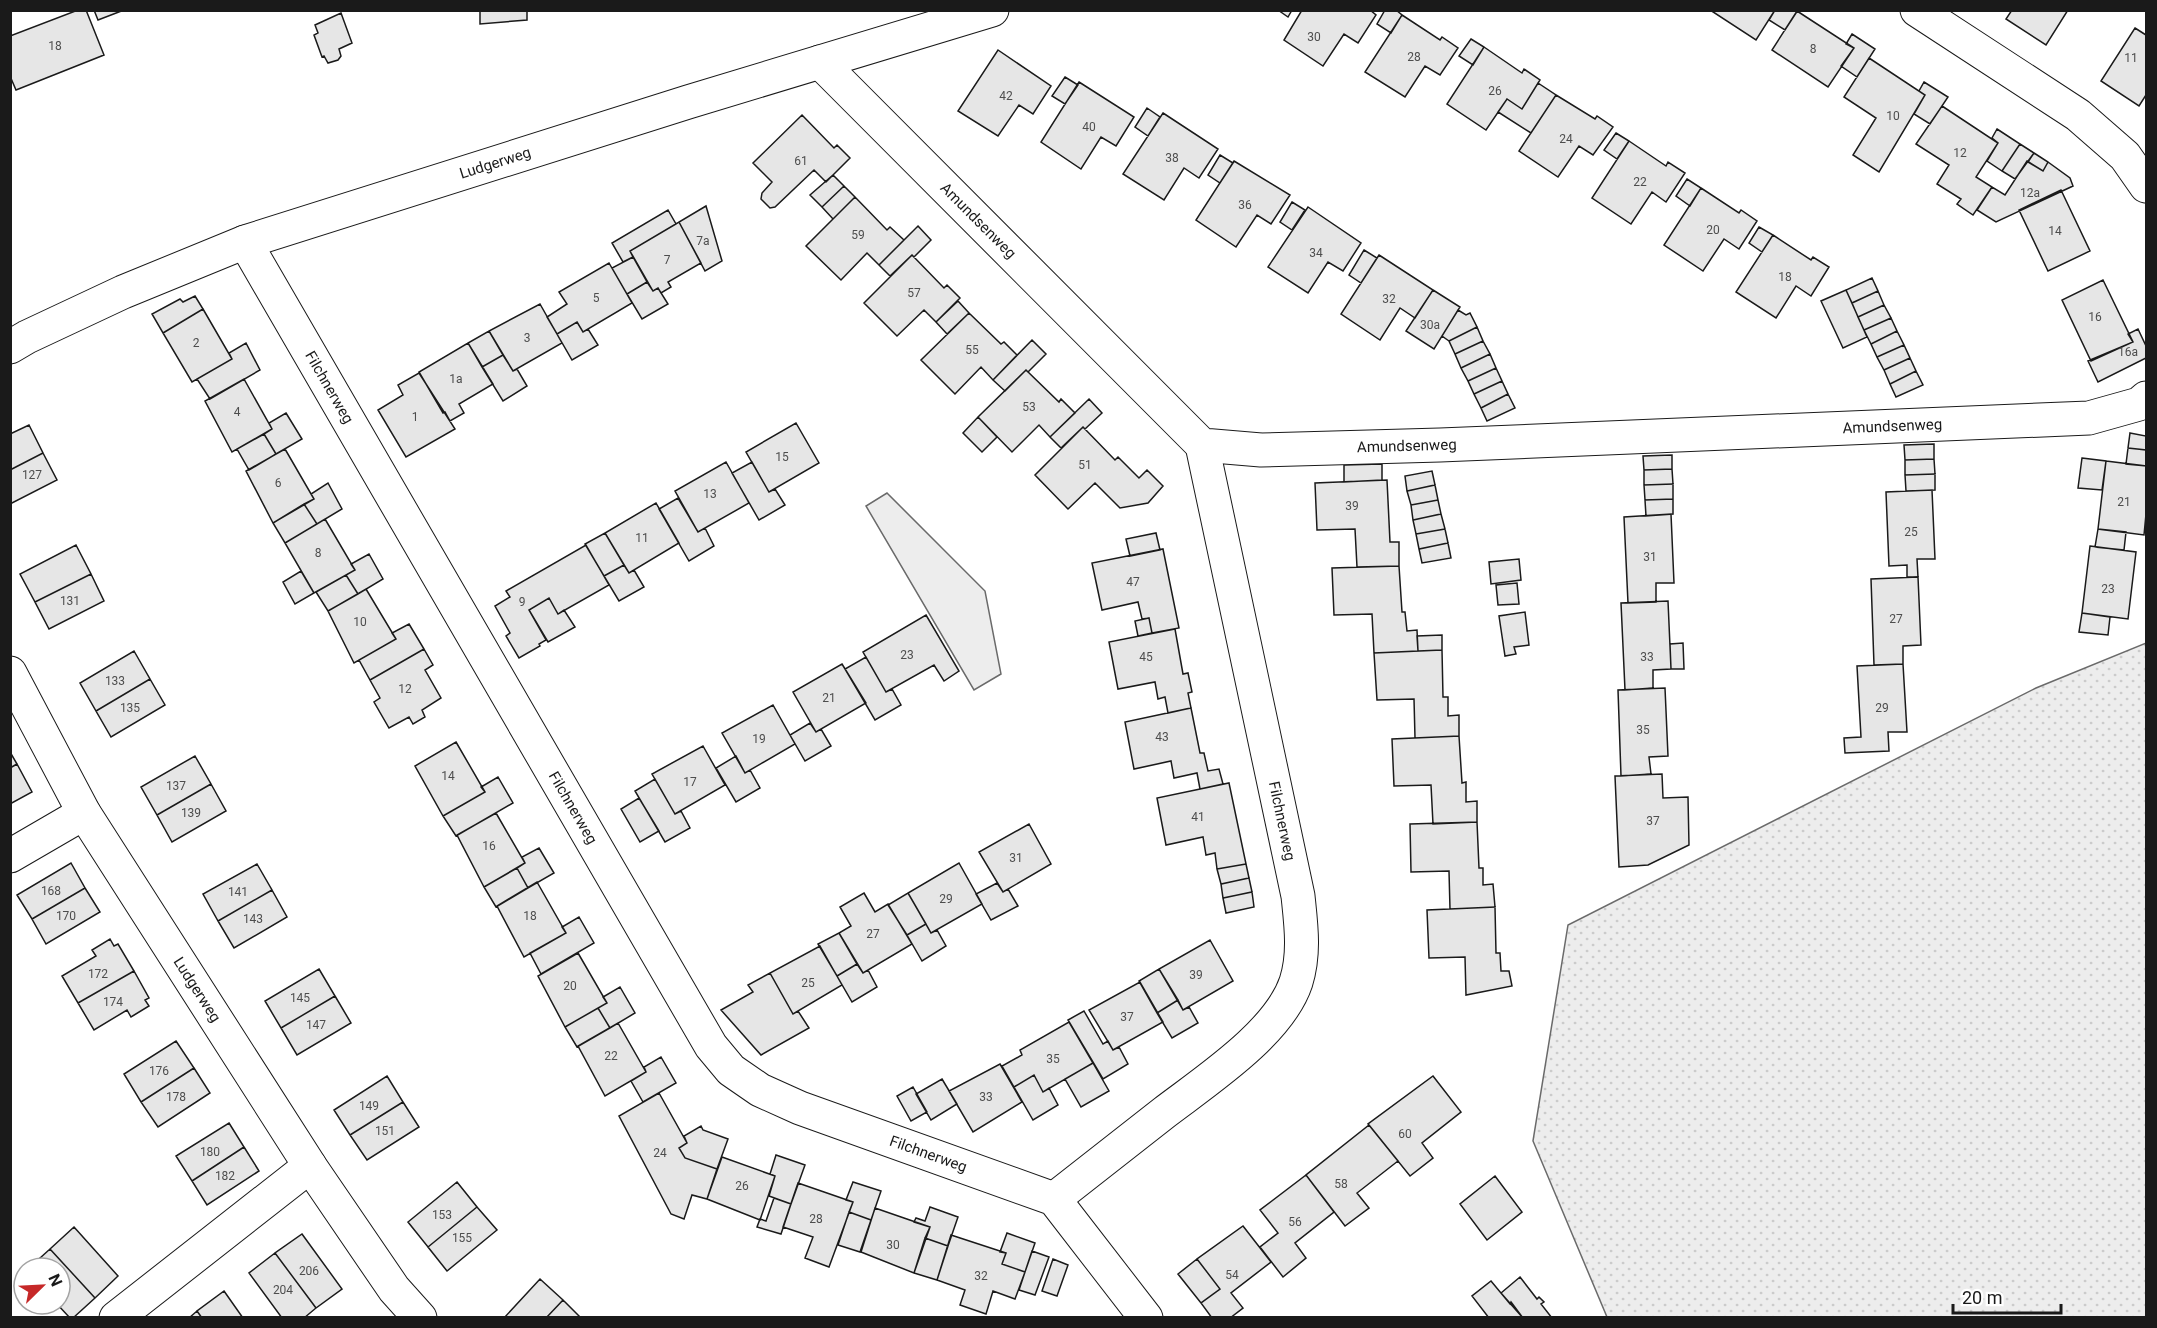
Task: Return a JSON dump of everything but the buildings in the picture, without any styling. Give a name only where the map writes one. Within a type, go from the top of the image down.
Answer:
[{"type":"street","name":"Ludgerweg","points":[[10,347],[123,292],[245,242],[992,10]]},
{"type":"street","points":[[1917,10],[2078,115],[2125,156],[2146,186]]},
{"type":"street","name":"Amundsenweg","points":[[820,62],[1202,446],[1261,450],[1440,445],[1970,424],[2088,418],[2139,404],[2146,398]]},
{"type":"street","name":"Filchnerweg","points":[[245,242],[711,1047],[731,1070],[760,1090],[800,1108],[1054,1199],[1240,1054],[1271,1023],[1296,983],[1303,949],[1298,896],[1202,446]]},
{"type":"street","name":"Ludgerweg","points":[[10,673],[84,813],[310,1166],[394,1289],[420,1317]]},
{"type":"street","points":[[10,856],[84,813]]},
{"type":"street","points":[[116,1317],[310,1166]]},
{"type":"street","points":[[1054,1199],[1146,1317]]},
{"type":"shaded area","points":[[887,493],[985,591],[1001,674],[974,690],[866,506]]},
{"type":"shaded area","points":[[2146,643],[2146,1317],[1607,1317],[1533,1141],[1568,925],[2036,688]]}]
